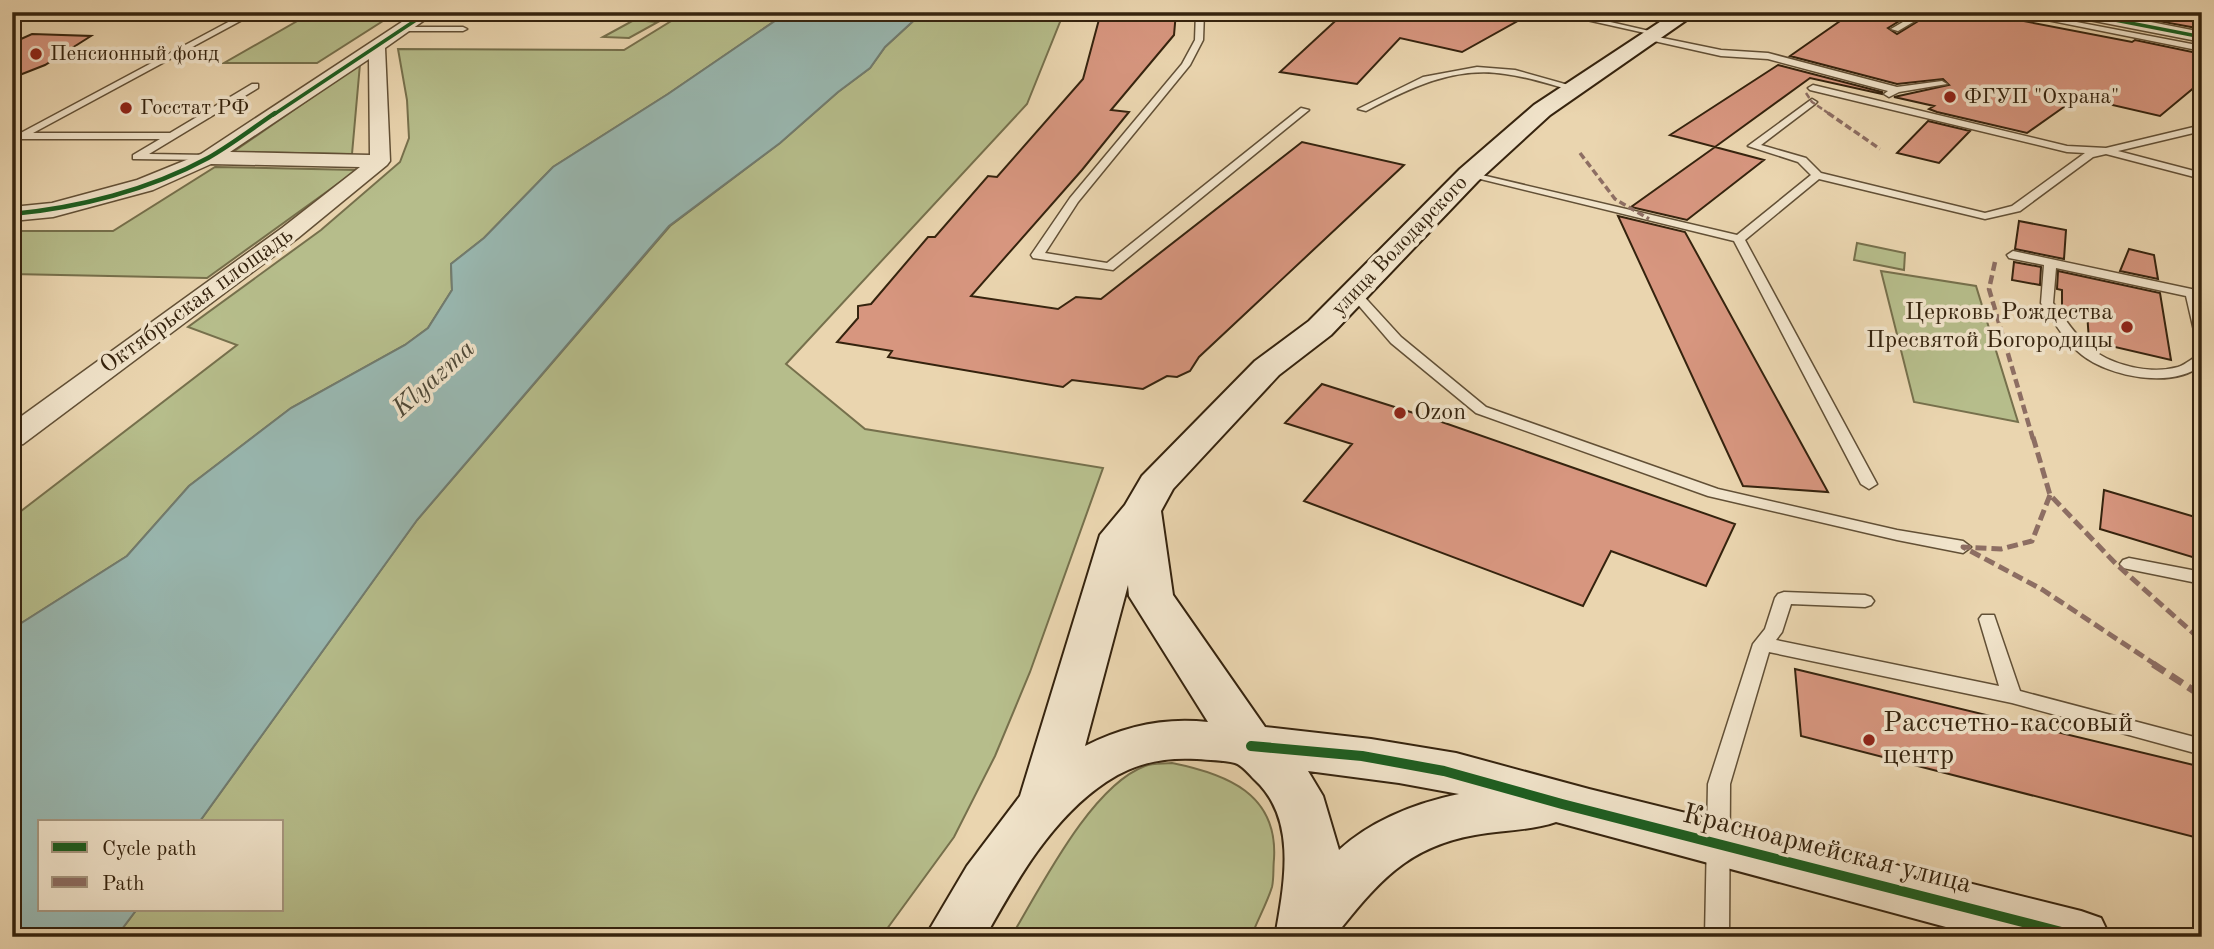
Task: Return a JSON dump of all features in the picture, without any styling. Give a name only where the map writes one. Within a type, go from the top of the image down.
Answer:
[{"type":"main road","name":"улица Володарского","points":[[1044,803],[1121,535],[1141,511],[1156,484],[1267,368],[1321,328],[1469,175],[1542,110],[1689,12]]},
{"type":"main road","points":[[1141,511],[1151,596],[1251,746],[1283,775],[1297,796],[1312,849],[1313,876],[1306,931]]},
{"type":"main road","points":[[954,937],[995,871],[1044,803],[1085,769],[1118,752],[1152,741],[1217,740],[1425,766],[1487,780],[1562,804]]},
{"type":"main road","points":[[1306,931],[1367,859],[1393,840],[1454,818],[1491,809],[1562,804]]},
{"type":"main road","name":"Красноармейская улица","points":[[1562,804],[2081,937]]},
{"type":"street","points":[[12,214],[52,210],[145,185],[208,158],[428,12]]},
{"type":"street","points":[[2074,12],[2202,37]]},
{"type":"street","points":[[208,158],[380,161],[377,46]]},
{"type":"street","name":"Октябрьская площадь","points":[[12,438],[68,394],[308,221],[380,161]]},
{"type":"lane","points":[[172,136],[20,136],[253,12]]},
{"type":"lane","points":[[1200,12],[1199,40],[1186,65],[1074,200],[1037,255],[1109,267],[1304,110]]},
{"type":"lane","points":[[1555,12],[1721,53],[1768,56],[1897,90],[1942,84]]},
{"type":"lane","points":[[1895,29],[1926,12]]},
{"type":"lane","points":[[2011,12],[2202,48]]},
{"type":"lane","points":[[402,29],[463,29]]},
{"type":"lane","points":[[1363,109],[1426,78],[1461,70],[1498,70],[1574,88]]},
{"type":"lane","points":[[208,158],[136,157],[255,86]]},
{"type":"lane","points":[[1813,88],[2067,149],[2106,151],[2202,176]]},
{"type":"lane","points":[[1875,103],[1897,90]]},
{"type":"lane","points":[[1812,102],[1753,146],[1802,160],[1817,175],[1985,216],[2016,209],[2089,155],[2202,128]]},
{"type":"lane","points":[[1469,175],[1739,239],[1870,484]]},
{"type":"lane","points":[[1739,239],[1817,175]]},
{"type":"lane","points":[[2012,255],[2192,293],[2202,335]]},
{"type":"lane","points":[[2050,263],[2047,303],[2088,354],[2124,369],[2161,374],[2194,367],[2202,358]]},
{"type":"lane","points":[[1354,293],[1396,340],[1481,410],[1714,493],[1896,535],[1964,547]]},
{"type":"lane","points":[[2129,564],[2202,578]]},
{"type":"lane","points":[[1717,937],[1719,784],[1762,644],[1773,632],[1784,598],[1865,601]]},
{"type":"lane","points":[[1988,619],[2012,696]]},
{"type":"lane","points":[[1762,644],[2012,696],[2202,747]]},
{"type":"green space","points":[[313,12],[397,12],[317,63],[224,63]]},
{"type":"green space","points":[[686,12],[788,12],[668,94],[553,167],[484,238],[451,264],[452,290],[428,328],[405,345],[291,408],[189,486],[127,556],[12,629],[12,518],[237,345],[188,327],[321,230],[400,162],[409,138],[407,100],[398,49],[624,50]]},
{"type":"green space","points":[[923,12],[1064,12],[1027,104],[786,364],[865,429],[1103,468],[1030,672],[995,756],[954,837],[881,937],[116,937],[136,911],[284,911],[284,820],[201,820],[417,520],[670,226],[780,143],[870,68],[885,47]]},
{"type":"green space","points":[[634,20],[658,22],[629,38],[603,37]]},
{"type":"green space","points":[[360,64],[352,154],[233,152]]},
{"type":"green space","points":[[215,167],[357,170],[207,278],[12,274],[12,231],[113,231]]},
{"type":"green space","points":[[1857,243],[1905,253],[1904,270],[1854,260]]},
{"type":"green space","points":[[1881,271],[1976,286],[2018,422],[1914,402]]},
{"type":"green space","points":[[1172,763],[1229,781],[1258,803],[1267,818],[1273,837],[1273,884],[1251,937],[1011,937],[1069,840],[1106,794],[1125,777],[1145,766]]},
{"type":"water","name":"Klyazma","points":[[788,12],[923,12],[885,47],[870,68],[780,143],[669,226],[417,520],[201,820],[38,820],[38,911],[136,911],[116,937],[12,937],[12,629],[127,556],[189,486],[291,408],[405,345],[428,328],[452,290],[451,264],[484,238],[553,167],[668,94]]},
{"type":"building","points":[[1101,12],[1176,12],[1174,35],[1111,110],[1129,112],[1082,170],[971,296],[1058,309],[1076,297],[1101,299],[1302,142],[1404,165],[1199,357],[1190,371],[1177,377],[1167,376],[1143,389],[1072,380],[1063,387],[888,357],[892,351],[837,342],[858,318],[858,306],[871,304],[928,237],[935,237],[988,176],[997,177],[1083,79]]},
{"type":"building","points":[[1345,12],[1534,12],[1462,52],[1400,38],[1357,84],[1280,72]]},
{"type":"building","points":[[1853,12],[1914,12],[1888,28],[1897,34],[1933,12],[1977,12],[2132,42],[2135,40],[2202,54],[2202,81],[2160,116],[2078,97],[2027,133],[1937,112],[1929,109],[1934,106],[1894,97],[1949,85],[1943,79],[1897,84],[1790,56]]},
{"type":"building","points":[[2168,12],[2202,12],[2202,29],[2158,21]]},
{"type":"building","name":"Пенсионный фонд","points":[[32,34],[91,36],[45,65],[12,78],[12,43]]},
{"type":"building","points":[[1778,65],[1882,94],[1810,78],[1715,147],[1670,135]]},
{"type":"building","points":[[1928,121],[1970,131],[1939,163],[1897,153]]},
{"type":"building","points":[[1715,147],[1764,160],[1687,220],[1631,207]]},
{"type":"building","points":[[1618,216],[1685,232],[1828,492],[1743,486]]},
{"type":"building","points":[[2019,221],[2066,230],[2064,259],[2015,249]]},
{"type":"building","points":[[2129,249],[2154,255],[2158,279],[2120,271]]},
{"type":"building","points":[[2014,262],[2041,267],[2040,285],[2012,280]]},
{"type":"building","name":"Церковь Рождества Пресвятой Богородицы","points":[[2058,271],[2160,293],[2171,360],[2089,341],[2087,312],[2062,307],[2062,290],[2057,289]]},
{"type":"building","points":[[1322,384],[1439,421],[1735,524],[1706,586],[1611,551],[1583,606],[1304,501],[1352,444],[1285,423]]},
{"type":"building","points":[[2104,490],[2202,519],[2202,560],[2100,529]]},
{"type":"building","points":[[1795,669],[2202,767],[2202,839],[1801,736]]},
{"type":"marked path","points":[[1806,93],[1812,102],[1880,149]]},
{"type":"marked path","points":[[1580,153],[1615,199],[1649,219]]},
{"type":"marked path","points":[[1995,262],[1989,289],[2050,495],[2116,564],[2202,641]]},
{"type":"marked path","points":[[2050,495],[2032,541],[2001,549],[1963,547],[2043,590],[2202,696]]},
{"type":"cycle path","points":[[12,214],[53,210],[145,185],[208,158],[428,12]]},
{"type":"cycle path","points":[[2074,12],[2202,37]]},
{"type":"cycle path","points":[[1251,746],[1362,756],[1444,771],[1562,804],[2081,937]]},
{"type":"place","name":"Пенсионный фонд","points":[[36,54]]},
{"type":"place","name":"ФГУП \"Охрана\"","points":[[1950,97]]},
{"type":"place","name":"Госстат РФ","points":[[126,108]]},
{"type":"place","name":"Церковь Рождества Пресвятой Богородицы","points":[[2127,327]]},
{"type":"place","name":"Ozon","points":[[1400,413]]},
{"type":"place","name":"Рассчетно-кассовый центр","points":[[1869,740]]}]
